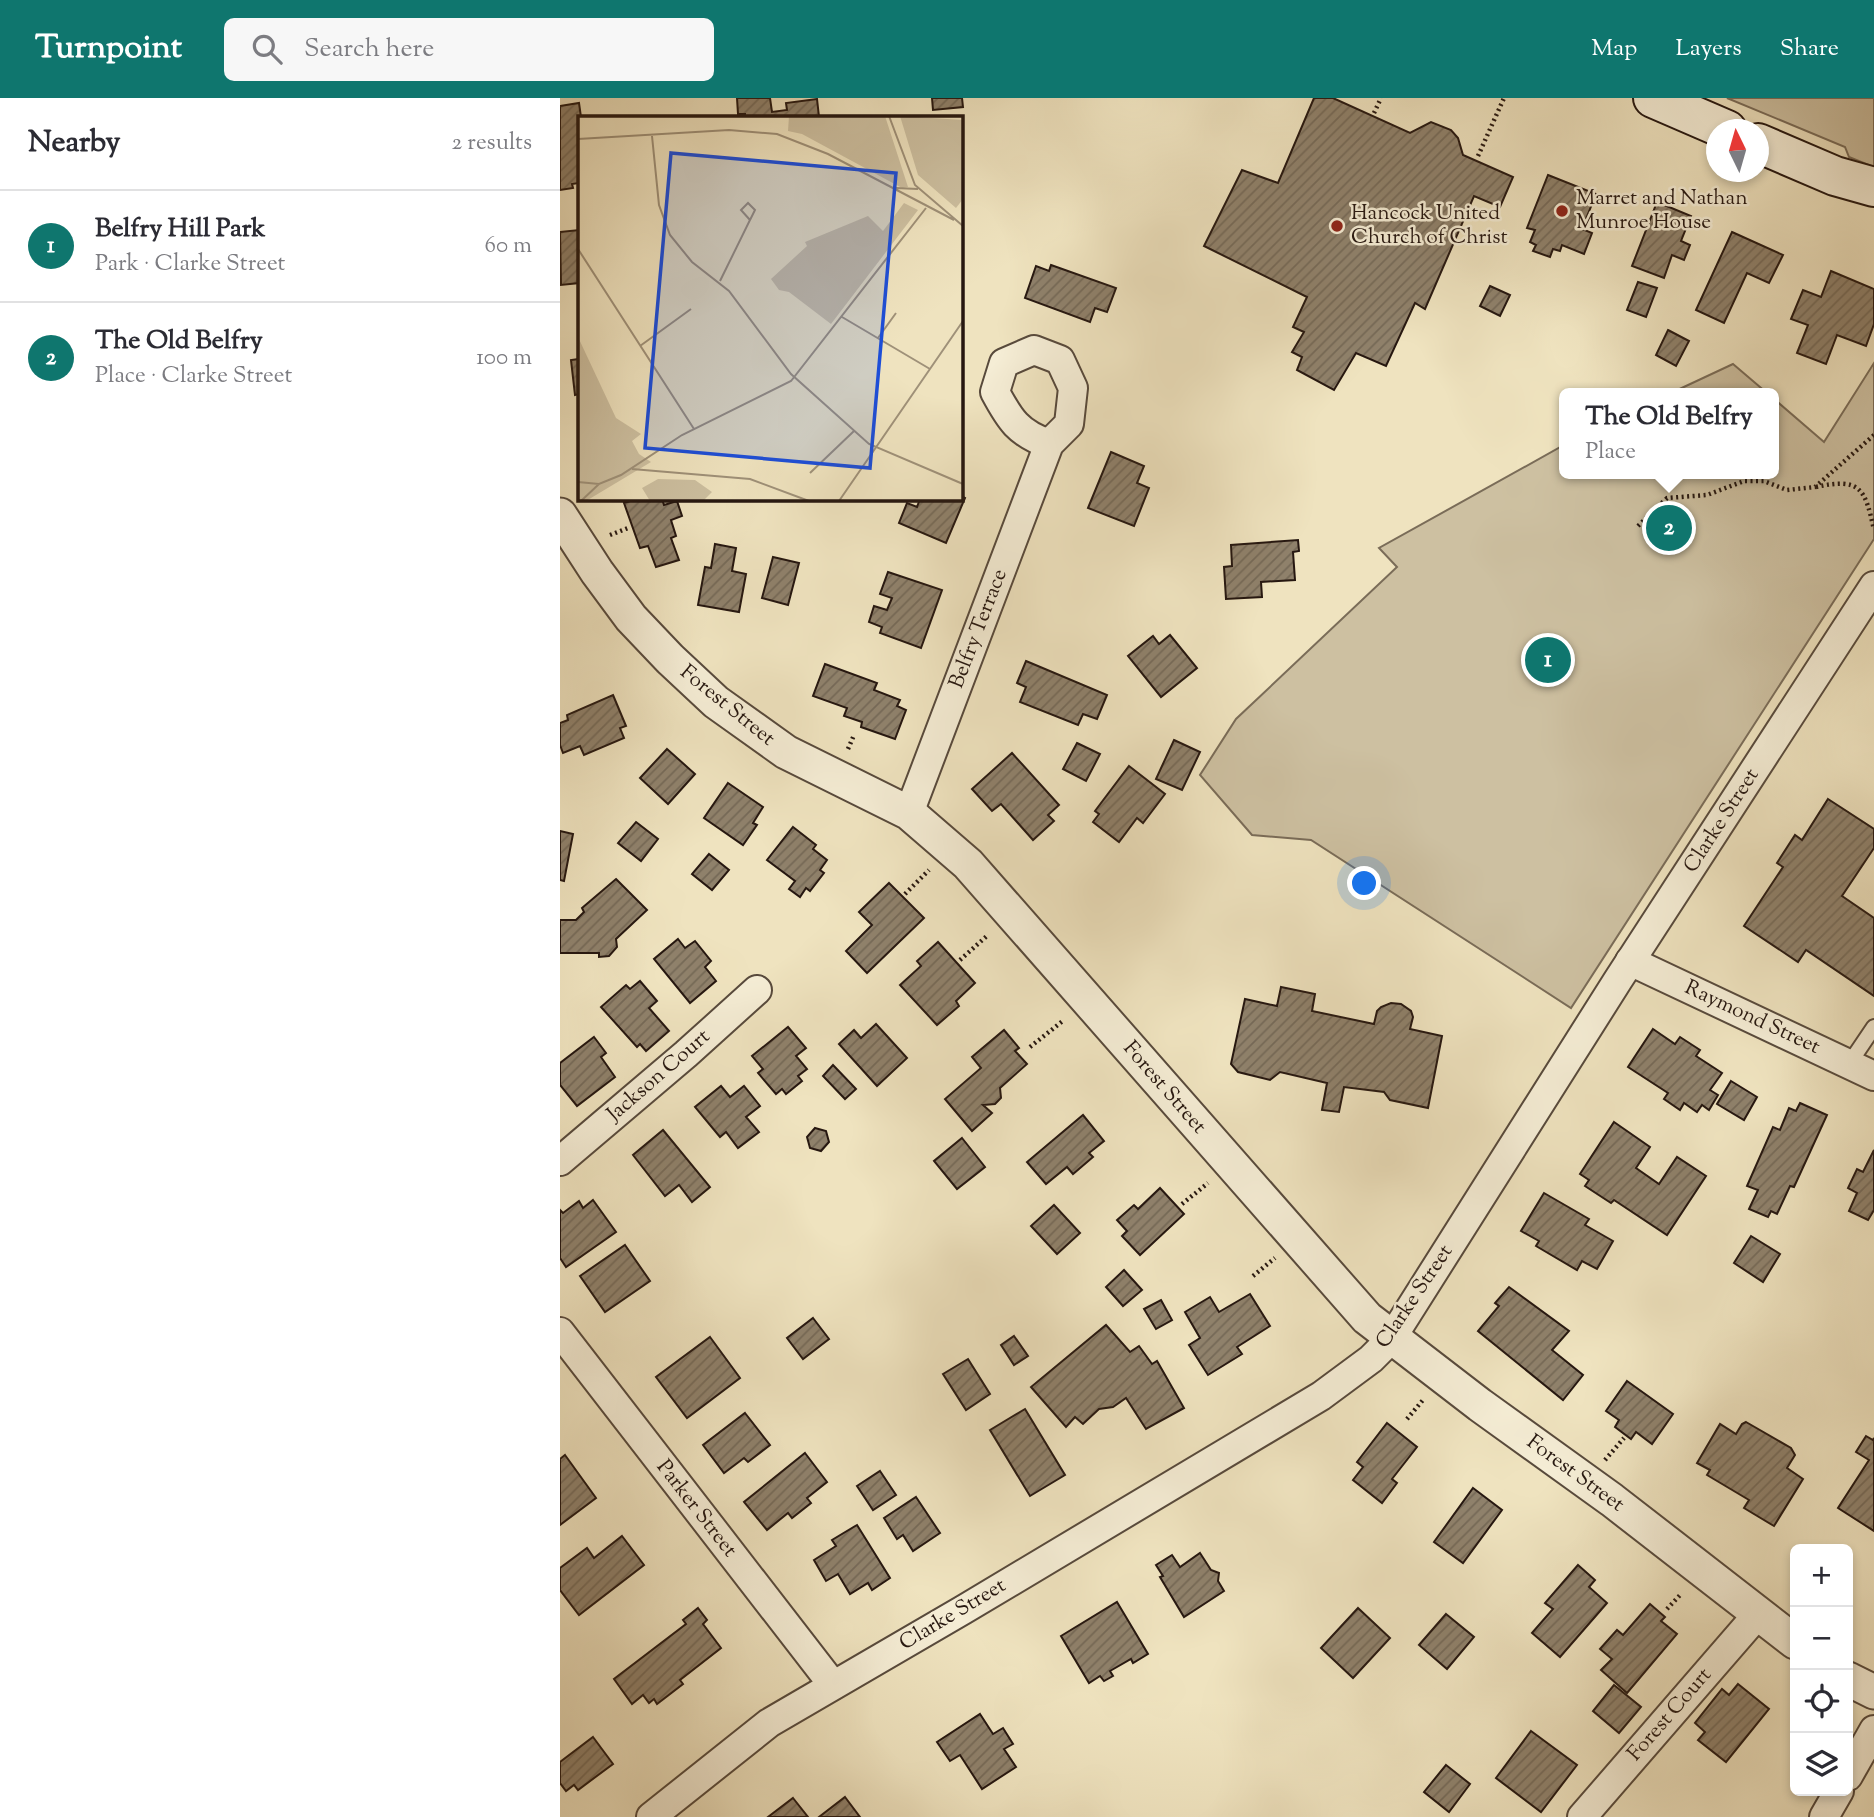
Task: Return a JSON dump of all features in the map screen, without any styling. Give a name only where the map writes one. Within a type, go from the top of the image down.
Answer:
[{"type":"main road","points":[[1653,98],[1706,121]]},
{"type":"main road","points":[[1769,147],[1835,176],[1874,198]]},
{"type":"main road","points":[[1835,176],[1874,187]]},
{"type":"street","name":"Belfry Terrace","points":[[909,813],[1049,444]]},
{"type":"street","name":"Forest Street","points":[[560,514],[597,572],[631,618],[716,702],[786,752],[909,813],[943,840],[995,893],[1343,1294],[1391,1339],[1612,1500],[1790,1638]]},
{"type":"street","name":"Clarke Street","points":[[651,1817],[769,1723],[1321,1396],[1371,1359],[1391,1339],[1630,961],[1874,586]]},
{"type":"street","name":"Raymond Street","points":[[1630,961],[1862,1070]]},
{"type":"street","name":"Jackson Court","points":[[560,1161],[757,990]]},
{"type":"street","name":"Parker Street","points":[[560,1332],[833,1685]]},
{"type":"street","name":"Forest Court","points":[[1582,1817],[1758,1614]]},
{"type":"street","points":[[1853,1682],[1874,1692]]},
{"type":"street","points":[[1853,1767],[1874,1730]]},
{"type":"street","points":[[1824,1817],[1836,1796]]},
{"type":"lane","points":[[1862,1070],[1874,1027]]},
{"type":"path","points":[[1374,113],[1381,98]]},
{"type":"path","points":[[1478,156],[1504,98]]},
{"type":"path","points":[[1815,487],[1874,435]]},
{"type":"path","points":[[1638,526],[1667,498],[1707,495],[1744,481],[1764,481],[1787,490],[1839,482],[1857,487],[1867,499],[1874,530]]},
{"type":"path","points":[[606,537],[628,527]]},
{"type":"path","points":[[905,894],[932,867]]},
{"type":"path","points":[[960,960],[994,930]]},
{"type":"path","points":[[1030,1047],[1070,1015]]},
{"type":"path","points":[[1182,1204],[1214,1178]]},
{"type":"path","points":[[1253,1276],[1281,1253]]},
{"type":"path","points":[[1407,1419],[1430,1392]]},
{"type":"path","points":[[1600,1466],[1624,1438]]},
{"type":"path","points":[[1667,1609],[1686,1588]]},
{"type":"shaded area","points":[[1727,98],[1874,98],[1874,167],[1849,157],[1845,147]]},
{"type":"shaded area","points":[[1874,363],[1874,539],[1571,1008],[1311,840],[1252,835],[1200,775],[1236,719],[1397,567],[1379,548],[1559,448],[1559,479],[1779,479],[1779,403],[1824,442]]},
{"type":"shaded area","points":[[1733,364],[1761,388],[1682,388]]},
{"type":"building","points":[[737,98],[770,98],[772,112],[787,110],[786,103],[817,99],[819,116],[745,116],[738,114]]},
{"type":"building","points":[[932,98],[962,98],[963,107],[933,110]]},
{"type":"building","name":"Hancock United Church of Christ","points":[[1314,98],[1333,98],[1410,133],[1431,122],[1451,130],[1458,138],[1463,155],[1513,177],[1500,207],[1474,196],[1425,309],[1415,303],[1386,366],[1356,353],[1334,390],[1297,370],[1302,357],[1292,352],[1304,332],[1293,327],[1307,297],[1204,246],[1242,170],[1278,183]]},
{"type":"building","points":[[579,103],[581,116],[578,116],[578,183],[572,184],[573,188],[560,190],[560,106]]},
{"type":"building","name":"Marret and Nathan Munroe House","points":[[1548,175],[1596,194],[1582,229],[1592,233],[1584,254],[1562,245],[1560,251],[1553,249],[1550,257],[1533,251],[1536,245],[1530,242],[1535,230],[1527,228]]},
{"type":"building","points":[[1657,202],[1691,216],[1681,241],[1690,245],[1684,260],[1672,255],[1664,278],[1632,266]]},
{"type":"building","points":[[578,230],[578,283],[561,285],[560,232]]},
{"type":"building","points":[[1732,232],[1783,255],[1769,283],[1747,273],[1724,323],[1696,310]]},
{"type":"building","points":[[1051,265],[1116,288],[1107,312],[1095,308],[1090,322],[1025,298],[1036,266],[1049,271]]},
{"type":"building","points":[[1831,271],[1874,289],[1874,324],[1866,346],[1837,335],[1826,364],[1797,353],[1808,325],[1791,319],[1803,290],[1821,297]]},
{"type":"building","points":[[1638,282],[1657,288],[1646,317],[1627,310]]},
{"type":"building","points":[[1490,286],[1510,295],[1500,316],[1480,306]]},
{"type":"building","points":[[1668,330],[1689,341],[1676,366],[1656,355]]},
{"type":"building","points":[[578,359],[578,394],[575,395],[571,360]]},
{"type":"building","points":[[1111,452],[1144,466],[1137,483],[1149,488],[1134,526],[1088,508]]},
{"type":"building","points":[[965,498],[946,543],[899,523],[907,503],[917,507],[920,500]]},
{"type":"building","points":[[633,500],[662,500],[664,505],[677,501],[682,516],[671,520],[676,536],[671,538],[679,560],[656,567],[648,546],[640,548],[624,503]]},
{"type":"building","points":[[1675,514],[1683,534],[1663,542],[1655,522]]},
{"type":"building","points":[[1298,540],[1299,551],[1293,552],[1295,580],[1261,582],[1262,597],[1226,599],[1224,567],[1232,566],[1231,545]]},
{"type":"building","points":[[715,544],[736,548],[732,571],[746,574],[739,612],[698,605],[705,567],[711,568]]},
{"type":"building","points":[[773,557],[799,563],[788,605],[762,598]]},
{"type":"building","points":[[888,572],[942,590],[921,648],[880,633],[882,627],[869,622],[874,606],[887,610],[892,598],[880,594]]},
{"type":"building","points":[[1170,635],[1197,668],[1161,697],[1128,656],[1153,636],[1159,644]]},
{"type":"building","points":[[1026,661],[1107,695],[1097,719],[1083,714],[1078,725],[1020,702],[1026,687],[1017,683]]},
{"type":"building","points":[[825,664],[877,683],[874,690],[900,700],[897,706],[906,710],[895,739],[861,727],[862,722],[844,716],[847,708],[813,696]]},
{"type":"building","points":[[613,695],[626,726],[620,728],[624,738],[584,755],[580,746],[563,753],[560,745],[560,723],[568,720],[567,715]]},
{"type":"building","points":[[1174,740],[1200,752],[1182,790],[1156,779]]},
{"type":"building","points":[[1077,743],[1100,754],[1086,781],[1063,769]]},
{"type":"building","points":[[667,749],[695,774],[668,804],[640,778]]},
{"type":"building","points":[[1012,753],[1059,805],[1048,815],[1054,821],[1033,840],[1001,804],[992,811],[972,789]]},
{"type":"building","points":[[1129,766],[1165,794],[1143,823],[1137,818],[1119,842],[1093,822],[1099,814],[1095,811]]},
{"type":"building","points":[[728,783],[763,807],[753,823],[757,825],[743,845],[704,818]]},
{"type":"building","points":[[1828,799],[1874,829],[1874,848],[1842,896],[1874,918],[1874,996],[1806,950],[1798,962],[1744,926],[1783,867],[1777,863],[1795,835],[1802,840]]},
{"type":"building","points":[[636,822],[658,839],[641,861],[618,843]]},
{"type":"building","points":[[793,827],[816,845],[813,849],[827,860],[820,870],[824,873],[810,891],[806,888],[800,897],[789,889],[795,881],[767,860]]},
{"type":"building","points":[[560,831],[573,834],[564,881],[560,880]]},
{"type":"building","points":[[709,854],[729,870],[712,890],[692,874]]},
{"type":"building","points":[[616,879],[647,910],[616,939],[617,947],[609,956],[599,957],[599,953],[560,953],[560,920],[576,920],[584,912],[582,908]]},
{"type":"building","points":[[889,883],[924,918],[867,973],[846,951],[872,925],[859,912]]},
{"type":"building","points":[[678,939],[685,948],[695,941],[711,961],[705,967],[716,981],[690,1003],[654,959]]},
{"type":"building","points":[[938,942],[975,983],[956,1001],[959,1006],[937,1025],[900,985],[921,966],[917,961]]},
{"type":"building","points":[[640,981],[657,1001],[649,1008],[669,1031],[646,1051],[640,1044],[637,1047],[601,1007],[626,985],[630,989]]},
{"type":"building","points":[[1281,987],[1315,994],[1312,1011],[1374,1024],[1377,1011],[1381,1007],[1391,1003],[1401,1004],[1411,1011],[1413,1017],[1410,1029],[1442,1036],[1428,1108],[1390,1100],[1384,1092],[1344,1087],[1339,1112],[1322,1110],[1327,1083],[1280,1072],[1270,1080],[1238,1072],[1231,1064],[1245,999],[1277,1006]]},
{"type":"building","points":[[876,1024],[907,1058],[877,1086],[839,1044],[854,1030],[861,1038]]},
{"type":"building","points":[[788,1027],[806,1048],[796,1056],[807,1069],[798,1076],[802,1081],[786,1094],[782,1089],[776,1094],[758,1073],[763,1069],[752,1056]]},
{"type":"building","points":[[1653,1029],[1675,1044],[1680,1037],[1700,1050],[1696,1056],[1722,1073],[1710,1090],[1718,1095],[1709,1110],[1702,1105],[1697,1112],[1684,1103],[1680,1110],[1664,1099],[1668,1093],[1628,1067]]},
{"type":"building","points":[[1004,1030],[1019,1048],[1015,1051],[1027,1064],[1000,1088],[1001,1098],[995,1104],[983,1105],[992,1113],[972,1131],[945,1099],[981,1068],[972,1057]]},
{"type":"building","points":[[594,1037],[606,1053],[601,1057],[615,1077],[577,1106],[560,1085],[560,1063]]},
{"type":"building","points":[[833,1065],[856,1089],[845,1099],[823,1076]]},
{"type":"building","points":[[1731,1081],[1757,1097],[1744,1120],[1717,1104]]},
{"type":"building","points":[[721,1086],[730,1097],[744,1086],[760,1106],[746,1117],[759,1132],[738,1148],[726,1132],[720,1137],[695,1107]]},
{"type":"building","points":[[1800,1103],[1827,1115],[1794,1187],[1790,1186],[1777,1214],[1771,1211],[1768,1217],[1749,1209],[1758,1190],[1747,1186],[1773,1127],[1780,1130],[1789,1108],[1796,1111]]},
{"type":"building","points":[[1083,1115],[1104,1141],[1089,1153],[1093,1157],[1073,1174],[1067,1167],[1046,1184],[1027,1162]]},
{"type":"building","points":[[1614,1122],[1650,1147],[1636,1168],[1659,1184],[1677,1157],[1706,1176],[1667,1235],[1614,1200],[1611,1203],[1585,1186],[1589,1180],[1580,1174]]},
{"type":"building","points":[[815,1128],[826,1131],[829,1142],[821,1151],[810,1148],[807,1137]]},
{"type":"building","points":[[663,1130],[710,1187],[692,1202],[679,1185],[665,1196],[633,1155]]},
{"type":"building","points":[[962,1138],[985,1167],[957,1189],[934,1161]]},
{"type":"building","points":[[1874,1150],[1874,1210],[1868,1220],[1849,1211],[1857,1193],[1848,1188],[1857,1169],[1863,1172]]},
{"type":"building","points":[[1160,1188],[1184,1214],[1140,1255],[1122,1236],[1127,1231],[1117,1220],[1134,1205],[1138,1209]]},
{"type":"building","points":[[1544,1193],[1589,1219],[1585,1225],[1613,1241],[1597,1269],[1582,1261],[1577,1270],[1536,1246],[1539,1241],[1521,1231]]},
{"type":"building","points":[[593,1200],[616,1232],[566,1267],[560,1258],[560,1210],[563,1213],[579,1201],[583,1208]]},
{"type":"building","points":[[1054,1205],[1080,1233],[1057,1254],[1031,1226]]},
{"type":"building","points":[[1751,1236],[1780,1254],[1763,1282],[1734,1263]]},
{"type":"building","points":[[625,1245],[650,1281],[605,1312],[580,1276]]},
{"type":"building","points":[[1124,1270],[1142,1290],[1123,1306],[1106,1287]]},
{"type":"building","points":[[1509,1287],[1569,1331],[1552,1350],[1583,1375],[1563,1400],[1478,1331],[1499,1306],[1495,1303]]},
{"type":"building","points":[[1250,1294],[1270,1326],[1237,1347],[1242,1354],[1208,1375],[1189,1345],[1200,1338],[1185,1312],[1210,1297],[1219,1312]]},
{"type":"building","points":[[1161,1300],[1172,1320],[1156,1329],[1144,1309]]},
{"type":"building","points":[[813,1318],[829,1339],[803,1359],[787,1338]]},
{"type":"building","points":[[1106,1325],[1130,1352],[1139,1346],[1152,1364],[1157,1361],[1184,1408],[1146,1429],[1126,1398],[1113,1407],[1099,1409],[1083,1424],[1075,1417],[1066,1427],[1031,1387]]},
{"type":"building","points":[[1014,1336],[1028,1356],[1014,1365],[1001,1345]]},
{"type":"building","points":[[710,1337],[740,1378],[687,1418],[656,1377]]},
{"type":"building","points":[[968,1359],[990,1394],[966,1410],[943,1374]]},
{"type":"building","points":[[1627,1381],[1673,1414],[1652,1444],[1636,1432],[1631,1439],[1615,1427],[1619,1420],[1606,1411]]},
{"type":"building","points":[[1025,1409],[1065,1475],[1030,1496],[990,1430]]},
{"type":"building","points":[[745,1413],[770,1445],[748,1462],[744,1458],[724,1473],[703,1445]]},
{"type":"building","points":[[1746,1422],[1791,1448],[1795,1455],[1787,1468],[1803,1479],[1774,1526],[1744,1508],[1749,1500],[1707,1475],[1710,1470],[1697,1463],[1720,1424],[1736,1434]]},
{"type":"building","points":[[1387,1423],[1417,1447],[1392,1479],[1397,1483],[1382,1503],[1353,1480],[1363,1467],[1357,1462]]},
{"type":"building","points":[[1866,1436],[1873,1440],[1874,1438],[1874,1531],[1838,1508],[1869,1460],[1856,1452]]},
{"type":"building","points":[[805,1453],[827,1482],[807,1498],[811,1503],[792,1518],[788,1513],[767,1530],[744,1502]]},
{"type":"building","points":[[565,1455],[596,1498],[560,1525],[560,1459]]},
{"type":"building","points":[[880,1471],[896,1495],[873,1510],[857,1486]]},
{"type":"building","points":[[1473,1488],[1502,1510],[1463,1563],[1434,1542]]},
{"type":"building","points":[[916,1497],[940,1533],[913,1551],[903,1535],[897,1539],[884,1518]]},
{"type":"building","points":[[857,1525],[890,1578],[872,1590],[868,1583],[850,1594],[838,1574],[826,1581],[814,1560],[836,1546],[832,1540]]},
{"type":"building","points":[[622,1536],[644,1565],[579,1615],[560,1590],[560,1568],[587,1548],[594,1558]]},
{"type":"building","points":[[1200,1553],[1211,1570],[1219,1573],[1218,1581],[1224,1591],[1184,1617],[1160,1577],[1163,1576],[1156,1565],[1172,1555],[1180,1567]]},
{"type":"building","points":[[1578,1565],[1595,1580],[1589,1587],[1607,1603],[1560,1657],[1532,1633],[1553,1609],[1545,1603]]},
{"type":"building","points":[[1117,1602],[1148,1654],[1133,1663],[1131,1659],[1110,1671],[1113,1676],[1104,1681],[1100,1676],[1089,1683],[1061,1636]]},
{"type":"building","points":[[1650,1604],[1665,1617],[1661,1621],[1677,1634],[1627,1693],[1601,1670],[1612,1659],[1600,1649],[1617,1630],[1623,1635]]},
{"type":"building","points":[[698,1608],[707,1620],[703,1624],[721,1648],[680,1680],[683,1684],[657,1704],[654,1699],[649,1703],[643,1695],[632,1704],[614,1679],[686,1624],[683,1620]]},
{"type":"building","points":[[1358,1608],[1390,1638],[1353,1678],[1321,1648]]},
{"type":"building","points":[[1446,1614],[1474,1637],[1447,1669],[1419,1645]]},
{"type":"building","points":[[1738,1684],[1769,1709],[1726,1762],[1698,1740],[1705,1732],[1695,1723],[1722,1689],[1729,1695]]},
{"type":"building","points":[[1614,1685],[1641,1707],[1619,1733],[1593,1711]]},
{"type":"building","points":[[980,1714],[993,1734],[1003,1728],[1013,1744],[1004,1749],[1016,1767],[982,1789],[960,1755],[950,1761],[937,1742]]},
{"type":"building","points":[[1531,1731],[1577,1765],[1541,1812],[1496,1778]]},
{"type":"building","points":[[593,1737],[613,1764],[578,1790],[574,1785],[566,1791],[560,1783],[560,1762]]},
{"type":"building","points":[[1446,1765],[1470,1784],[1449,1812],[1424,1792]]},
{"type":"building","points":[[845,1797],[860,1817],[819,1817]]},
{"type":"building","points":[[793,1798],[808,1817],[768,1817]]},
{"type":"place","name":"Marret and Nathan Munroe House","points":[[1562,211]]},
{"type":"place","name":"Hancock United Church of Christ","points":[[1337,226]]},
{"type":"place","name":"The Old Belfry","points":[[1669,528]]},
{"type":"place","name":"Belfry Hill Park","points":[[1548,660]]}]
